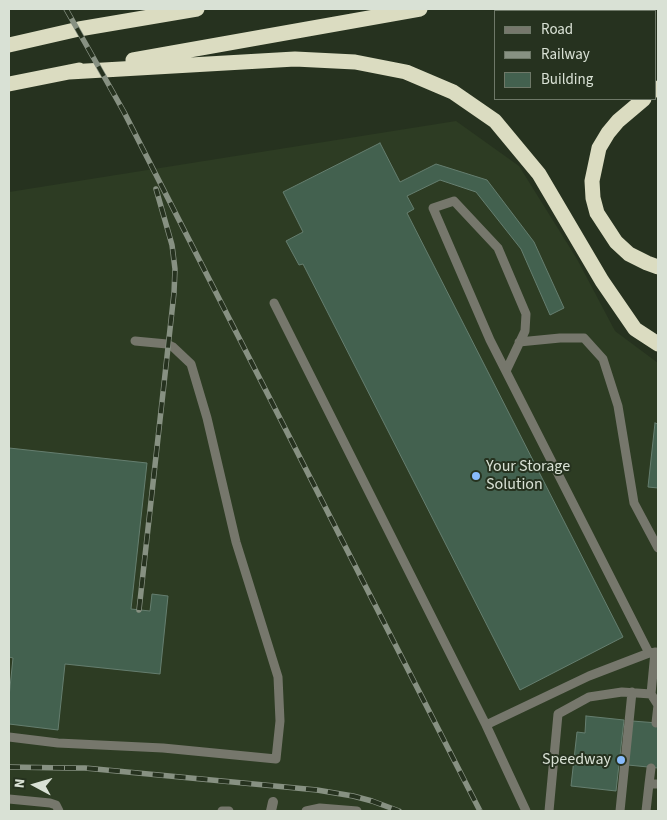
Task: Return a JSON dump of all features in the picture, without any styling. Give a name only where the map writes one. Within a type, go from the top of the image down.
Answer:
[{"type":"highway","points":[[79,30],[144,9]]},
{"type":"highway","points":[[9,45],[79,30],[197,9]]},
{"type":"highway","points":[[9,84],[420,9]]},
{"type":"highway","points":[[68,72],[295,59],[355,62],[406,72],[453,92],[495,121],[539,174],[602,281],[635,329],[658,344]]},
{"type":"highway","points":[[643,100],[618,121],[599,148],[594,164],[592,189],[597,213],[616,242],[629,254],[646,264],[658,267]]},
{"type":"lane","points":[[506,371],[524,331],[526,314],[498,248],[454,201],[433,208],[490,340],[506,371],[654,653],[651,694],[658,705],[656,723]]},
{"type":"lane","points":[[274,303],[486,725],[526,811]]},
{"type":"lane","points":[[519,342],[584,338],[603,359],[618,406],[634,503],[658,548]]},
{"type":"lane","points":[[9,737],[58,743],[163,748],[276,759],[280,722],[278,677],[236,542],[191,364],[173,346],[135,341]]},
{"type":"lane","points":[[486,725],[589,676],[654,653]]},
{"type":"lane","points":[[549,811],[558,714],[589,697],[622,692],[651,694]]},
{"type":"lane","points":[[620,811],[632,692]]},
{"type":"lane","points":[[646,811],[654,784],[651,768]]},
{"type":"lane","points":[[9,799],[50,803],[56,805],[59,811]]},
{"type":"lane","points":[[306,811],[320,808],[357,811]]},
{"type":"lane","points":[[222,811],[229,811]]},
{"type":"shaded area","points":[[456,121],[519,166],[577,259],[615,331],[658,363],[658,811],[9,811],[9,192]]},
{"type":"building","name":"Your Storage Solution","points":[[380,143],[400,182],[436,164],[487,180],[534,242],[564,308],[550,315],[521,249],[476,192],[440,180],[407,196],[414,209],[407,213],[623,637],[520,690],[303,264],[299,265],[286,241],[303,232],[283,192]]},
{"type":"building","points":[[655,423],[658,424],[658,488],[648,487]]},
{"type":"building","points":[[9,448],[147,463],[131,609],[150,611],[152,594],[168,596],[160,674],[65,664],[58,730],[9,724],[9,697],[13,658],[9,657]]},
{"type":"building","points":[[586,716],[624,720],[616,791],[571,786],[577,732],[585,733]]},
{"type":"building","points":[[632,721],[658,723],[658,768],[628,765]]},
{"type":"railway","points":[[66,9],[124,112],[480,811]]},
{"type":"railway","points":[[139,610],[174,293],[175,269],[172,245],[156,189]]},
{"type":"railway","points":[[9,767],[67,768]]},
{"type":"railway","points":[[65,768],[85,768],[317,790],[353,796],[399,811]]},
{"type":"place","name":"Your Storage Solution","points":[[476,476]]},
{"type":"place","name":"Speedway","points":[[621,760]]}]
